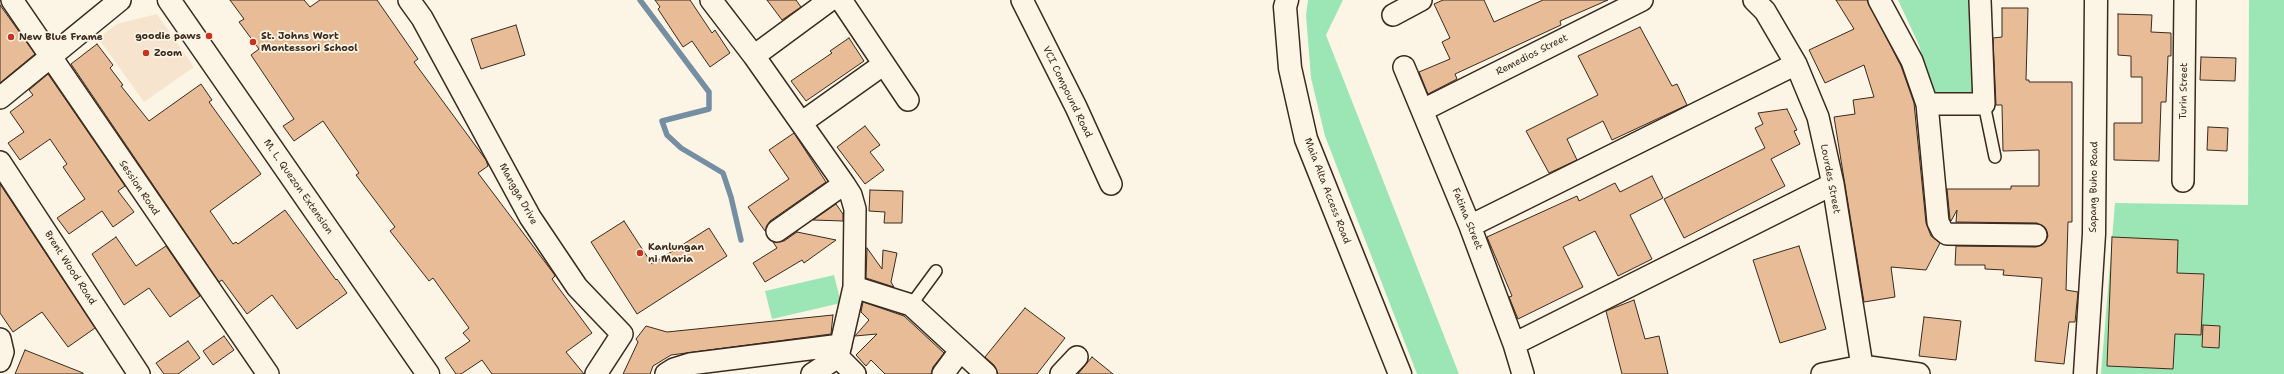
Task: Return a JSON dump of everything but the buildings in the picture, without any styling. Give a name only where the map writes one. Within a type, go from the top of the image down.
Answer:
[{"type":"street","name":"Session Road","points":[[12,0],[268,374]]},
{"type":"street","points":[[0,98],[120,0]]},
{"type":"street","name":"M. L. Quezon Extension","points":[[168,0],[428,374]]},
{"type":"street","name":"Mangga Drive","points":[[409,0],[422,18],[530,217],[577,287],[622,334],[596,374]]},
{"type":"street","points":[[711,0],[754,56],[844,184],[851,195],[855,209],[854,287],[839,351],[812,374]]},
{"type":"street","points":[[754,56],[830,0]]},
{"type":"street","points":[[841,0],[908,100]]},
{"type":"street","name":"VCI Compound Road","points":[[1022,0],[1076,107],[1111,184]]},
{"type":"street","name":"Maia Alta Access Road","points":[[1287,0],[1285,7],[1290,68],[1306,139],[1400,374]]},
{"type":"street","points":[[1393,15],[1421,0]]},
{"type":"street","name":"Remedios Street","points":[[1423,110],[1642,0]]},
{"type":"street","name":"Lourdes Street","points":[[1754,0],[1765,12],[1796,64],[1818,117],[1833,184],[1861,370]]},
{"type":"street","points":[[1879,0],[1912,61],[1927,104],[1938,222],[1942,230],[1947,234],[2036,235]]},
{"type":"street","points":[[1927,104],[1984,104],[1980,0]]},
{"type":"street","name":"Sapang Buho Road","points":[[2086,374],[2094,234],[2096,0]]},
{"type":"street","name":"Turin Street","points":[[2183,181],[2185,0]]},
{"type":"street","points":[[801,123],[884,64]]},
{"type":"street","points":[[1470,226],[1796,64]]},
{"type":"street","name":"Fatima Street","points":[[1404,67],[1470,226],[1514,344],[1523,374]]},
{"type":"street","name":"Brent Wood Road","points":[[0,162],[140,374]]},
{"type":"street","points":[[777,231],[844,184]]},
{"type":"street","points":[[1514,344],[1833,184]]},
{"type":"street","points":[[854,287],[911,305],[986,374]]},
{"type":"street","points":[[0,339],[3,352],[0,361]]},
{"type":"street","points":[[666,374],[674,369],[690,364],[839,351]]},
{"type":"street","points":[[839,351],[855,374]]},
{"type":"street","points":[[943,374],[960,351]]},
{"type":"street","points":[[1061,374],[1077,357]]},
{"type":"street","points":[[1822,374],[1861,370],[1919,374]]},
{"type":"lane","points":[[1984,104],[1995,156]]},
{"type":"lane","points":[[911,305],[936,271]]},
{"type":"shaded area","name":"Zoom","points":[[157,14],[194,67],[144,102],[98,38],[117,24]]},
{"type":"green space","points":[[1308,0],[1343,0],[1326,35],[1459,374],[1417,374],[1325,136],[1311,78],[1306,15]]},
{"type":"green space","points":[[1898,0],[1975,0],[1977,95],[1932,92],[1919,45]]},
{"type":"green space","points":[[2249,0],[2284,0],[2284,374],[2101,374],[2115,203],[2248,205]]},
{"type":"green space","points":[[834,275],[841,303],[772,319],[765,291]]},
{"type":"waterway","points":[[640,0],[709,92],[709,109],[662,121],[667,135],[681,148],[723,173],[731,197],[741,240]]},
{"type":"place","name":"goodie paws","points":[[209,36]]},
{"type":"place","name":"New Blue Frame","points":[[11,37]]},
{"type":"place","name":"St. Johns Wort Montessori School","points":[[253,42]]},
{"type":"place","name":"Zoom","points":[[146,53]]},
{"type":"place","name":"Kanlungan ni Maria","points":[[640,253]]}]
